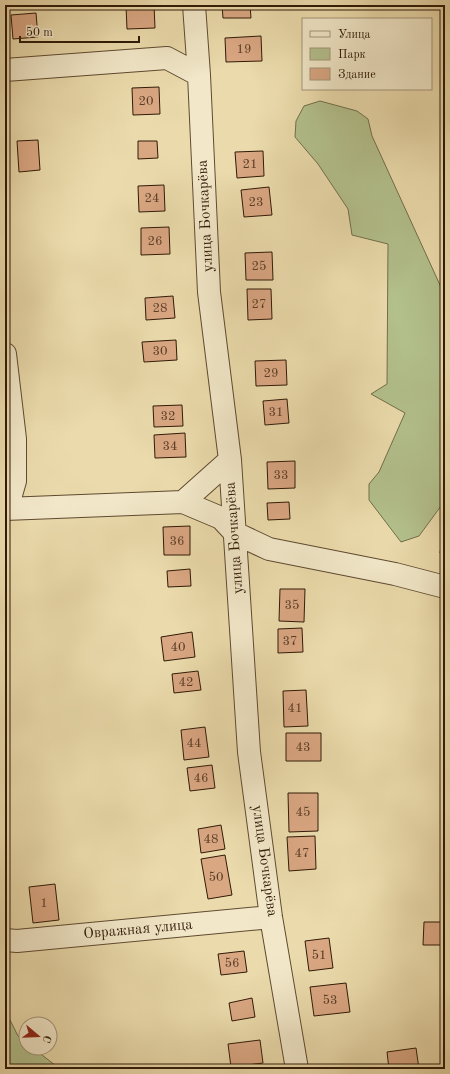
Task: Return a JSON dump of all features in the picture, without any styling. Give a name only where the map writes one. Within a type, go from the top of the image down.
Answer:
[{"type":"street","name":"улица Бочкарёва","points":[[194,5],[199,75],[209,292],[230,460],[249,752],[271,917],[297,1069]]},
{"type":"street","points":[[5,70],[167,58],[199,75]]},
{"type":"street","points":[[5,354],[15,439],[15,481],[6,509],[183,502],[221,518],[235,533],[268,549],[395,574],[445,587]]},
{"type":"street","points":[[183,502],[230,460]]},
{"type":"street","name":"Овражная улица","points":[[5,940],[17,941],[271,917]]},
{"type":"green space","points":[[320,101],[357,111],[368,119],[372,136],[445,296],[445,495],[441,506],[419,536],[401,542],[369,500],[369,484],[379,472],[405,413],[371,394],[387,384],[388,244],[352,235],[348,209],[318,164],[295,137],[296,121],[304,106]]},
{"type":"green space","points":[[5,1010],[18,1036],[18,1056],[43,1056],[60,1069],[7,1069],[5,1067]]},
{"type":"building","points":[[154,5],[155,28],[127,29],[126,6]]},
{"type":"building","points":[[222,5],[250,5],[251,18],[223,18]]},
{"type":"building","points":[[36,13],[38,37],[13,39],[11,15]]},
{"type":"building","points":[[261,36],[262,61],[226,62],[225,38]]},
{"type":"building","points":[[159,87],[160,114],[133,115],[132,88]]},
{"type":"building","points":[[38,140],[40,170],[19,172],[17,141]]},
{"type":"building","points":[[138,141],[157,141],[158,158],[138,159]]},
{"type":"building","points":[[263,151],[264,176],[237,178],[235,152]]},
{"type":"building","points":[[164,185],[165,211],[139,212],[138,186]]},
{"type":"building","points":[[269,187],[272,215],[244,217],[241,190]]},
{"type":"building","points":[[169,227],[170,254],[141,255],[141,228]]},
{"type":"building","points":[[272,252],[273,280],[246,280],[245,253]]},
{"type":"building","points":[[247,289],[271,289],[272,319],[248,320]]},
{"type":"building","points":[[173,296],[175,318],[146,320],[145,298]]},
{"type":"building","points":[[176,340],[177,360],[144,362],[142,342]]},
{"type":"building","points":[[286,360],[287,385],[256,386],[255,361]]},
{"type":"building","points":[[287,399],[289,423],[265,425],[263,401]]},
{"type":"building","points":[[182,405],[183,426],[154,427],[153,406]]},
{"type":"building","points":[[185,433],[186,457],[155,458],[154,435]]},
{"type":"building","points":[[295,461],[295,488],[268,489],[267,462]]},
{"type":"building","points":[[289,502],[290,519],[268,520],[267,503]]},
{"type":"building","points":[[190,526],[190,555],[164,555],[163,527]]},
{"type":"building","points":[[445,530],[445,554],[440,553]]},
{"type":"building","points":[[190,569],[191,586],[168,587],[167,571]]},
{"type":"building","points":[[280,589],[305,589],[304,622],[279,621]]},
{"type":"building","points":[[302,628],[303,652],[278,653],[278,629]]},
{"type":"building","points":[[192,632],[195,657],[164,661],[161,637]]},
{"type":"building","points":[[198,671],[201,690],[174,693],[172,674]]},
{"type":"building","points":[[306,690],[308,726],[284,727],[283,691]]},
{"type":"building","points":[[205,727],[209,757],[184,760],[181,730]]},
{"type":"building","points":[[286,733],[321,733],[321,761],[286,761]]},
{"type":"building","points":[[212,765],[215,788],[190,791],[187,768]]},
{"type":"building","points":[[288,793],[318,793],[318,831],[289,832]]},
{"type":"building","points":[[221,825],[225,849],[201,853],[198,829]]},
{"type":"building","points":[[315,836],[316,869],[289,871],[287,837]]},
{"type":"building","points":[[225,855],[232,895],[208,899],[201,859]]},
{"type":"building","points":[[55,884],[59,920],[33,923],[29,887]]},
{"type":"building","points":[[424,922],[445,922],[445,945],[423,945]]},
{"type":"building","points":[[329,938],[333,968],[309,971],[305,941]]},
{"type":"building","points":[[244,951],[247,972],[221,975],[218,954]]},
{"type":"building","points":[[346,983],[350,1012],[314,1016],[310,987]]},
{"type":"building","points":[[252,998],[255,1017],[232,1021],[229,1003]]},
{"type":"building","points":[[260,1040],[263,1063],[231,1067],[228,1044]]},
{"type":"building","points":[[416,1048],[419,1069],[389,1069],[387,1052]]}]
